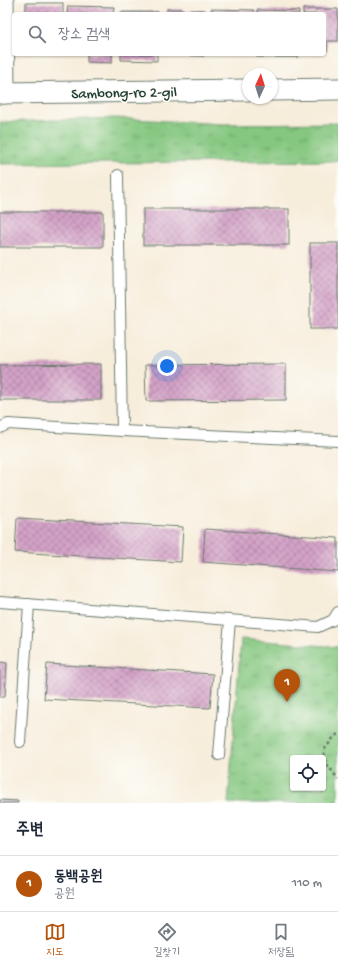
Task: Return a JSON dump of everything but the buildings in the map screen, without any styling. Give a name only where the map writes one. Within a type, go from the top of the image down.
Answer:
[{"type":"street","points":[[2,93],[3,0]]},
{"type":"street","points":[[278,90],[338,89]]},
{"type":"street","name":"Sambong-ro 2-gil","points":[[2,93],[242,90]]},
{"type":"lane","points":[[118,176],[122,431]]},
{"type":"lane","points":[[0,428],[8,424],[338,441]]},
{"type":"lane","points":[[0,602],[318,627],[333,620],[338,612]]},
{"type":"lane","points":[[20,742],[29,604]]},
{"type":"lane","points":[[219,755],[230,620]]},
{"type":"path","points":[[338,734],[324,750],[326,763],[338,779]]},
{"type":"green space","points":[[116,118],[223,124],[338,123],[338,161],[0,164],[0,122]]},
{"type":"green space","points":[[241,639],[338,647],[338,803],[228,803]]},
{"type":"place","name":"동백공원","points":[[287,702]]}]
